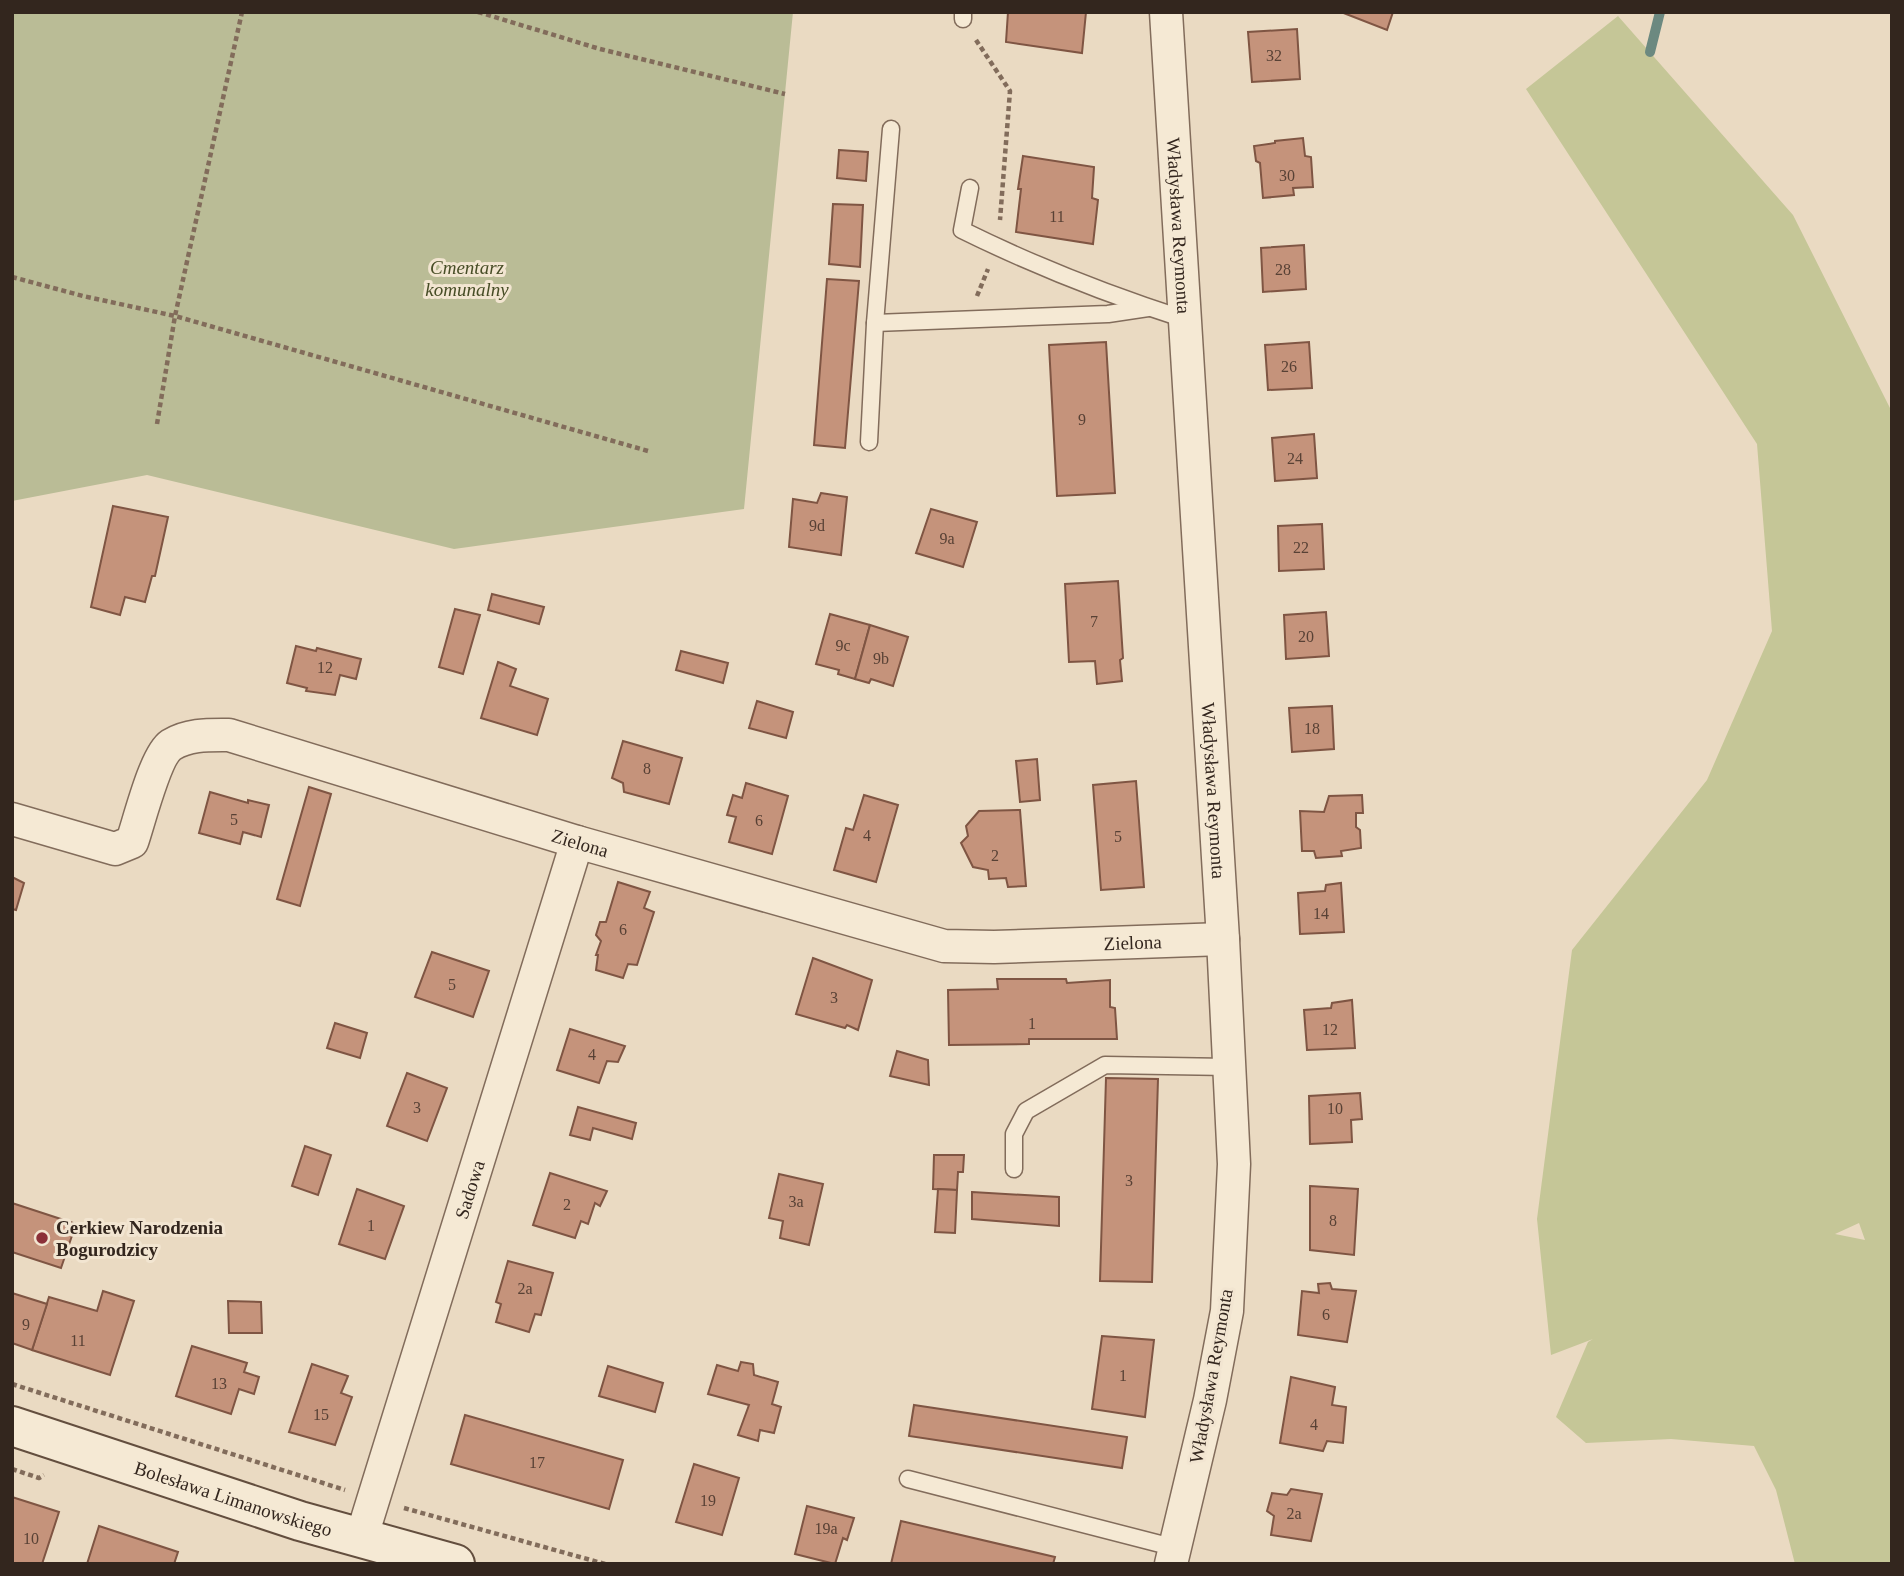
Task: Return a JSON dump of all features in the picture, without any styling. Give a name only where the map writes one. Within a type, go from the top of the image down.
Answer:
[{"type":"street","name":"Władysława Reymonta","points":[[1166,12],[1223,939],[1234,1164],[1227,1311],[1210,1400],[1174,1556]]},
{"type":"street","name":"Zielona","points":[[12,819],[115,849],[132,842],[156,768],[168,747],[194,735],[229,734],[577,842],[944,946],[994,947],[1223,939]]},
{"type":"street","name":"Sadowa","points":[[361,1539],[577,842]]},
{"type":"street","name":"Bolesława Limanowskiego","points":[[12,1426],[361,1539],[445,1563]]},
{"type":"lane","points":[[869,442],[874,323],[891,129]]},
{"type":"lane","points":[[970,188],[962,230],[1148,308],[1184,319]]},
{"type":"lane","points":[[874,323],[1108,314],[1148,308]]},
{"type":"lane","points":[[1014,1169],[1014,1134],[1026,1111],[1105,1065],[1229,1067]]},
{"type":"lane","points":[[908,1479],[1174,1556]]},
{"type":"path","points":[[157,424],[175,316],[243,12]]},
{"type":"path","points":[[478,12],[600,49],[785,94]]},
{"type":"path","points":[[963,16],[1010,91],[998,247],[967,319]]},
{"type":"path","points":[[12,277],[175,316],[648,451]]},
{"type":"path","points":[[12,1384],[373,1499],[605,1564]]},
{"type":"green space","name":"Cmentarz komunalny","points":[[12,12],[793,12],[744,509],[454,549],[147,475],[12,501]]},
{"type":"green space","points":[[1618,16],[1793,215],[1892,412],[1892,1564],[1795,1564],[1776,1490],[1754,1446],[1671,1439],[1586,1443],[1556,1417],[1588,1342],[1593,1339],[1551,1355],[1537,1219],[1572,950],[1707,780],[1772,631],[1757,444],[1526,89]],"holes":[[[1859,1223],[1865,1240],[1835,1234]]]},
{"type":"building","points":[[1008,12],[1086,12],[1082,53],[1006,42]]},
{"type":"building","points":[[1341,12],[1393,12],[1387,30]]},
{"type":"building","points":[[1297,29],[1300,79],[1252,82],[1248,32]]},
{"type":"building","points":[[1303,138],[1305,156],[1311,157],[1313,187],[1293,188],[1294,195],[1263,198],[1260,163],[1256,161],[1254,146]]},
{"type":"building","points":[[839,150],[868,152],[866,181],[837,178]]},
{"type":"building","points":[[1023,156],[1094,167],[1092,198],[1098,200],[1093,244],[1016,232]]},
{"type":"building","points":[[833,204],[863,205],[860,267],[829,264]]},
{"type":"building","points":[[1304,245],[1306,289],[1263,292],[1261,248]]},
{"type":"building","points":[[827,279],[859,281],[845,448],[814,445]]},
{"type":"building","points":[[1106,342],[1115,493],[1057,496],[1049,345]]},
{"type":"building","points":[[1309,342],[1312,388],[1268,390],[1265,345]]},
{"type":"building","points":[[1314,434],[1317,478],[1275,481],[1272,438]]},
{"type":"building","points":[[821,493],[847,497],[841,555],[789,547],[793,499],[817,503]]},
{"type":"building","points":[[113,506],[168,517],[155,576],[152,576],[145,602],[125,597],[120,615],[91,607]]},
{"type":"building","points":[[931,509],[977,522],[963,567],[916,553]]},
{"type":"building","points":[[1322,524],[1324,569],[1279,571],[1278,526]]},
{"type":"building","points":[[1118,581],[1122,681],[1097,684],[1095,661],[1069,662],[1065,584]]},
{"type":"building","points":[[492,594],[544,607],[539,624],[488,610]]},
{"type":"building","points":[[455,609],[480,615],[463,674],[439,667]]},
{"type":"building","points":[[1326,612],[1329,656],[1286,659],[1284,615]]},
{"type":"building","points":[[830,614],[870,625],[855,679],[838,674],[839,670],[816,664]]},
{"type":"building","points":[[870,625],[908,637],[893,686],[871,679],[869,683],[855,679]]},
{"type":"building","points":[[296,646],[316,651],[317,648],[361,659],[356,679],[340,675],[335,695],[306,691],[307,688],[287,683]]},
{"type":"building","points":[[681,651],[728,663],[723,683],[676,670]]},
{"type":"building","points":[[498,662],[516,669],[510,686],[548,699],[537,735],[481,718]]},
{"type":"building","points":[[757,701],[793,712],[786,738],[749,728]]},
{"type":"building","points":[[1332,706],[1334,749],[1292,752],[1289,708]]},
{"type":"building","points":[[623,741],[682,758],[669,804],[624,792],[623,783],[612,778]]},
{"type":"building","points":[[1037,759],[1040,800],[1020,802],[1016,761]]},
{"type":"building","points":[[1136,781],[1144,887],[1101,890],[1093,785]]},
{"type":"building","points":[[746,783],[788,796],[772,854],[729,842],[736,817],[727,815],[733,795],[742,798]]},
{"type":"building","points":[[309,787],[331,794],[300,906],[277,899]]},
{"type":"building","points":[[210,792],[248,803],[248,800],[269,805],[261,837],[243,832],[240,844],[199,833]]},
{"type":"building","points":[[864,795],[898,805],[876,882],[834,870],[846,828],[853,830]]},
{"type":"building","points":[[1362,795],[1363,813],[1356,813],[1361,848],[1341,851],[1342,856],[1316,858],[1314,851],[1302,851],[1300,811],[1324,812],[1329,796]]},
{"type":"building","points":[[1020,810],[1026,886],[1008,887],[1006,878],[989,879],[988,870],[973,867],[961,843],[968,836],[966,826],[979,811]]},
{"type":"building","points":[[12,877],[24,883],[16,910],[12,909]]},
{"type":"building","points":[[618,882],[650,892],[644,908],[654,912],[637,965],[628,964],[623,978],[596,970],[596,955],[601,941],[596,935],[600,922],[606,922]]},
{"type":"building","points":[[1341,883],[1344,932],[1300,934],[1298,893],[1325,891],[1326,885]]},
{"type":"building","points":[[432,952],[489,971],[473,1017],[415,997]]},
{"type":"building","points":[[813,958],[872,980],[858,1030],[796,1014]]},
{"type":"building","points":[[997,979],[1066,979],[1067,983],[1110,980],[1110,1007],[1115,1008],[1117,1039],[1029,1039],[1029,1044],[949,1045],[948,990],[998,989]]},
{"type":"building","points":[[1352,1000],[1355,1048],[1307,1050],[1304,1010],[1331,1008],[1332,1003]]},
{"type":"building","points":[[335,1023],[367,1033],[360,1058],[327,1048]]},
{"type":"building","points":[[570,1029],[625,1046],[618,1062],[607,1061],[599,1083],[557,1070]]},
{"type":"building","points":[[897,1051],[928,1060],[929,1085],[890,1076]]},
{"type":"building","points":[[407,1073],[447,1088],[427,1141],[387,1126]]},
{"type":"building","points":[[1106,1078],[1158,1079],[1152,1282],[1100,1281]]},
{"type":"building","points":[[1360,1093],[1362,1119],[1351,1120],[1352,1142],[1310,1144],[1309,1096]]},
{"type":"building","points":[[578,1107],[636,1123],[632,1139],[593,1128],[590,1140],[570,1135]]},
{"type":"building","points":[[305,1146],[331,1155],[318,1195],[292,1186]]},
{"type":"building","points":[[934,1155],[964,1155],[963,1172],[958,1172],[957,1190],[933,1189]]},
{"type":"building","points":[[550,1173],[607,1191],[600,1206],[595,1203],[588,1224],[581,1221],[575,1238],[533,1225]]},
{"type":"building","points":[[779,1174],[823,1184],[809,1245],[780,1238],[783,1221],[769,1218]]},
{"type":"building","points":[[1310,1186],[1358,1189],[1354,1255],[1310,1250]]},
{"type":"building","points":[[357,1189],[404,1206],[385,1259],[339,1244]]},
{"type":"building","points":[[938,1189],[957,1190],[955,1233],[935,1232]]},
{"type":"building","points":[[972,1192],[1059,1197],[1059,1226],[972,1219]]},
{"type":"building","name":"Cerkiew Narodzenia Bogurodzicy","points":[[12,1203],[76,1224],[61,1268],[12,1252]]},
{"type":"building","points":[[508,1261],[553,1273],[541,1315],[535,1314],[529,1332],[496,1322],[501,1304],[496,1302]]},
{"type":"building","points":[[1330,1283],[1332,1289],[1356,1291],[1347,1342],[1298,1335],[1302,1291],[1319,1293],[1318,1284]]},
{"type":"building","points":[[103,1291],[134,1301],[110,1375],[32,1350],[49,1297],[97,1311]]},
{"type":"building","points":[[12,1293],[47,1304],[32,1350],[12,1343]]},
{"type":"building","points":[[228,1301],[261,1302],[262,1333],[229,1333]]},
{"type":"building","points":[[1102,1336],[1154,1340],[1145,1417],[1092,1409]]},
{"type":"building","points":[[192,1346],[247,1363],[244,1372],[259,1377],[254,1394],[239,1389],[231,1414],[176,1396]]},
{"type":"building","points":[[741,1362],[753,1364],[754,1375],[778,1382],[772,1404],[781,1407],[774,1433],[760,1430],[758,1441],[738,1435],[749,1405],[708,1394],[717,1365],[738,1371]]},
{"type":"building","points":[[312,1364],[348,1376],[341,1393],[352,1397],[335,1445],[289,1432]]},
{"type":"building","points":[[608,1366],[663,1383],[655,1412],[599,1396]]},
{"type":"building","points":[[1291,1377],[1335,1387],[1332,1405],[1346,1407],[1343,1443],[1327,1441],[1323,1451],[1280,1443]]},
{"type":"building","points":[[914,1405],[1127,1437],[1122,1468],[909,1436]]},
{"type":"building","points":[[465,1415],[623,1460],[609,1509],[451,1464]]},
{"type":"building","points":[[694,1464],[739,1478],[722,1535],[676,1522]]},
{"type":"building","points":[[1291,1489],[1322,1494],[1311,1541],[1271,1535],[1274,1516],[1267,1511],[1272,1493],[1287,1495]]},
{"type":"building","points":[[12,1497],[59,1512],[42,1564],[12,1564]]},
{"type":"building","points":[[807,1506],[854,1518],[847,1540],[843,1538],[835,1564],[795,1554]]},
{"type":"building","points":[[901,1521],[1055,1557],[1053,1564],[891,1564]]},
{"type":"building","points":[[99,1526],[178,1552],[174,1564],[87,1564]]},
{"type":"waterway","points":[[1650,52],[1660,12]]},
{"type":"place","name":"Cerkiew Narodzenia Bogurodzicy","points":[[42,1238]]}]
